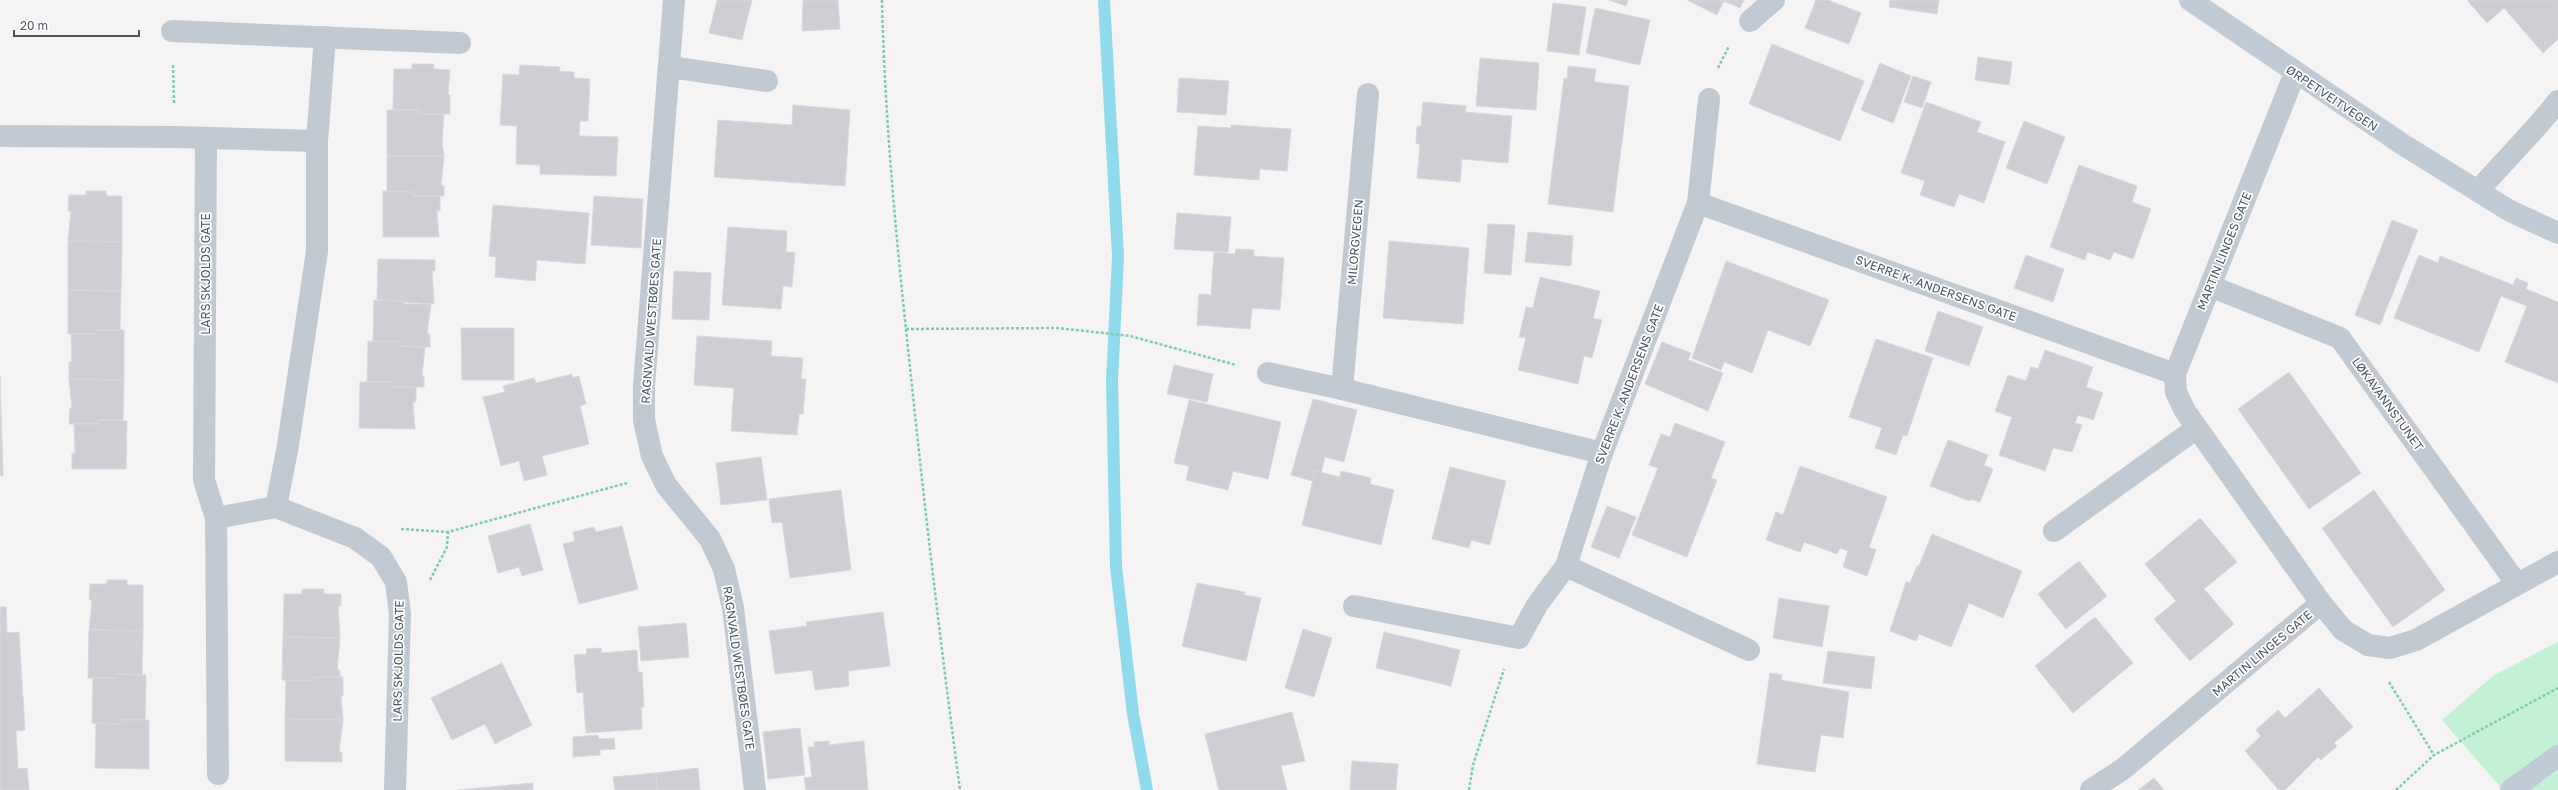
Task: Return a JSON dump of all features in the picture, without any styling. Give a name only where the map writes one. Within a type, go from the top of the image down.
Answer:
[{"type":"street","name":"RAGNVALD WESTBØES GATE","points":[[674,0],[670,67],[644,386],[644,420],[652,456],[659,472],[710,539],[724,569],[733,608],[755,790]]},
{"type":"street","points":[[1750,21],[1774,0]]},
{"type":"street","name":"ØRPETVEITVEGEN","points":[[2190,0],[2208,11],[2294,73],[2402,144],[2510,210],[2558,233]]},
{"type":"street","points":[[172,31],[460,43]]},
{"type":"street","points":[[216,518],[276,507],[288,445],[317,251],[317,141],[325,37]]},
{"type":"street","points":[[670,67],[766,81]]},
{"type":"street","name":"MARTIN LINGES GATE","points":[[2091,790],[2123,769],[2321,603],[2185,411],[2176,392],[2175,374],[2294,73]]},
{"type":"street","name":"MILORGVEGEN","points":[[1342,389],[1368,94]]},
{"type":"street","name":"SVERRE K. ANDERSENS GATE","points":[[1519,638],[1536,605],[1566,566],[1602,453],[1698,203],[1709,99]]},
{"type":"street","points":[[2478,191],[2510,154],[2532,134],[2558,101]]},
{"type":"street","points":[[0,136],[175,137],[317,141]]},
{"type":"street","name":"LARS SKJOLDS GATE","points":[[206,139],[204,480],[216,518],[218,774]]},
{"type":"street","name":"SVERRE K. ANDERSENS GATE","points":[[1698,203],[2175,374]]},
{"type":"street","name":"LØKAVANNSTUNET","points":[[2210,286],[2340,338],[2517,584]]},
{"type":"street","points":[[1268,373],[1342,389],[1602,453]]},
{"type":"street","points":[[2054,531],[2197,428]]},
{"type":"street","name":"LARS SKJOLDS GATE","points":[[276,507],[368,545],[381,558],[396,582],[400,614],[395,790]]},
{"type":"street","points":[[2321,603],[2343,630],[2368,645],[2390,648],[2416,640],[2558,562]]},
{"type":"street","points":[[1566,566],[1749,650]]},
{"type":"street","points":[[1354,606],[1519,638]]},
{"type":"street","points":[[2511,790],[2558,756]]},
{"type":"path","points":[[882,0],[884,92],[906,329],[936,606],[960,790]]},
{"type":"path","points":[[1709,99],[1718,70],[1730,44],[1750,21]]},
{"type":"path","points":[[172,31],[175,137]]},
{"type":"path","points":[[906,329],[1058,328],[1101,334],[1130,336],[1268,373]]},
{"type":"path","points":[[448,532],[628,483],[659,472]]},
{"type":"path","points":[[1470,790],[1473,765],[1499,678],[1519,638]]},
{"type":"path","points":[[2368,645],[2434,755]]},
{"type":"path","points":[[2396,790],[2434,755],[2558,688]]},
{"type":"green space","points":[[2558,642],[2558,790],[2503,790],[2442,720],[2494,675]]},
{"type":"building","points":[[717,0],[752,0],[742,40],[709,33]]},
{"type":"building","points":[[803,0],[838,0],[840,29],[802,31]]},
{"type":"building","points":[[1609,0],[1628,0],[1626,6]]},
{"type":"building","points":[[1687,0],[1744,0],[1740,8],[1724,1],[1717,15]]},
{"type":"building","points":[[1816,0],[1828,0],[1861,13],[1849,44],[1805,28]]},
{"type":"building","points":[[1890,0],[1939,0],[1937,14],[1889,7]]},
{"type":"building","points":[[2467,0],[2558,0],[2558,39],[2543,53],[2504,8],[2487,23]]},
{"type":"building","points":[[1553,3],[1586,7],[1579,55],[1547,51]]},
{"type":"building","points":[[1595,8],[1650,20],[1640,65],[1586,53]]},
{"type":"building","points":[[1772,44],[1864,81],[1840,141],[1749,104]]},
{"type":"building","points":[[1978,57],[2012,62],[2009,85],[1975,80]]},
{"type":"building","points":[[1480,58],[1539,63],[1536,110],[1476,106]]},
{"type":"building","points":[[1880,63],[1911,76],[1893,123],[1861,110]]},
{"type":"building","points":[[412,64],[434,64],[434,69],[450,70],[448,94],[450,95],[450,114],[419,114],[419,110],[393,111],[394,69],[412,69]]},
{"type":"building","points":[[520,65],[560,67],[559,71],[574,72],[574,78],[590,79],[588,121],[580,121],[579,136],[618,137],[616,176],[540,174],[540,165],[516,164],[517,126],[500,125],[503,74],[519,75]]},
{"type":"building","points":[[1568,66],[1596,69],[1594,82],[1629,86],[1613,212],[1548,204],[1564,78],[1567,79]]},
{"type":"building","points":[[1913,76],[1931,82],[1922,108],[1904,102]]},
{"type":"building","points":[[1179,78],[1229,81],[1226,115],[1177,112]]},
{"type":"building","points":[[1423,102],[1466,106],[1465,112],[1512,116],[1508,163],[1462,159],[1460,182],[1417,178],[1420,144],[1416,143],[1417,126],[1421,126]]},
{"type":"building","points":[[1926,102],[1981,122],[1977,132],[2005,142],[1984,203],[1959,194],[1954,207],[1920,195],[1925,181],[1901,173]]},
{"type":"building","points":[[793,105],[850,110],[845,186],[714,177],[718,120],[792,125]]},
{"type":"building","points":[[387,110],[419,110],[419,114],[444,114],[442,144],[444,156],[387,156]]},
{"type":"building","points":[[2024,121],[2065,137],[2047,184],[2006,168]]},
{"type":"building","points":[[1231,125],[1291,129],[1287,171],[1260,169],[1259,180],[1194,175],[1198,126],[1231,128]]},
{"type":"building","points":[[387,156],[444,156],[441,185],[444,186],[444,196],[413,196],[413,192],[387,191]]},
{"type":"building","points":[[2079,165],[2137,186],[2132,202],[2151,209],[2133,259],[2114,252],[2110,260],[2087,252],[2085,260],[2050,247]]},
{"type":"building","points":[[86,191],[106,191],[107,196],[122,196],[122,242],[68,241],[71,211],[68,211],[69,195],[86,195]]},
{"type":"building","points":[[383,191],[413,192],[413,196],[440,196],[440,211],[437,211],[439,237],[383,237]]},
{"type":"building","points":[[594,196],[643,199],[641,248],[591,245]]},
{"type":"building","points":[[493,205],[589,213],[585,264],[537,260],[535,281],[495,277],[496,257],[489,256]]},
{"type":"building","points":[[1177,213],[1231,217],[1228,252],[1174,249]]},
{"type":"building","points":[[2392,220],[2418,230],[2380,325],[2355,315]]},
{"type":"building","points":[[1488,224],[1515,225],[1511,275],[1484,273]]},
{"type":"building","points":[[728,227],[787,231],[786,252],[795,252],[792,287],[783,286],[781,309],[722,305]]},
{"type":"building","points":[[1528,232],[1573,236],[1571,266],[1525,262]]},
{"type":"building","points":[[68,241],[122,242],[121,291],[68,290]]},
{"type":"building","points":[[1389,241],[1469,248],[1463,324],[1383,318]]},
{"type":"building","points":[[1236,249],[1254,250],[1254,256],[1284,258],[1280,310],[1252,308],[1250,329],[1197,325],[1199,294],[1211,295],[1214,252],[1235,254]]},
{"type":"building","points":[[2026,255],[2064,269],[2053,302],[2014,288]]},
{"type":"building","points":[[2419,255],[2438,263],[2440,256],[2513,285],[2516,278],[2528,283],[2526,289],[2558,302],[2558,383],[2505,362],[2527,306],[2501,296],[2479,352],[2394,318]]},
{"type":"building","points":[[378,259],[435,260],[435,271],[432,271],[434,304],[377,300]]},
{"type":"building","points":[[1726,261],[1829,300],[1810,346],[1768,330],[1752,373],[1724,362],[1721,370],[1692,358]]},
{"type":"building","points":[[674,271],[711,273],[709,320],[672,319]]},
{"type":"building","points":[[1540,277],[1600,291],[1593,318],[1602,320],[1592,358],[1584,356],[1578,384],[1518,370],[1526,338],[1519,337],[1526,307],[1533,308]]},
{"type":"building","points":[[68,290],[121,291],[120,330],[97,330],[96,334],[68,334]]},
{"type":"building","points":[[374,300],[404,301],[404,304],[431,304],[427,334],[430,334],[430,347],[399,346],[399,342],[373,342]]},
{"type":"building","points":[[1938,311],[1983,327],[1969,366],[1925,351]]},
{"type":"building","points":[[461,328],[514,328],[514,380],[462,380]]},
{"type":"building","points":[[97,330],[124,330],[124,380],[69,379],[69,362],[72,362],[71,334],[96,334]]},
{"type":"building","points":[[697,336],[772,341],[771,356],[803,358],[801,379],[806,379],[803,414],[799,414],[797,435],[731,431],[734,388],[694,385]]},
{"type":"building","points":[[1876,339],[1933,358],[1907,436],[1903,435],[1896,455],[1875,448],[1882,428],[1849,417]]},
{"type":"building","points":[[368,341],[399,342],[399,346],[425,347],[422,376],[424,376],[424,387],[392,387],[392,382],[367,382]]},
{"type":"building","points":[[1662,342],[1691,353],[1688,360],[1723,373],[1708,411],[1645,384]]},
{"type":"building","points":[[2045,350],[2093,367],[2086,387],[2103,393],[2093,420],[2078,415],[2075,423],[2082,425],[2072,452],[2053,448],[2045,471],[1999,455],[2012,417],[1995,411],[2008,375],[2026,381],[2031,367],[2038,369]]},
{"type":"building","points":[[1174,365],[1213,374],[1207,402],[1167,394]]},
{"type":"building","points":[[2289,372],[2361,473],[2309,509],[2238,409]]},
{"type":"building","points":[[572,374],[572,378],[579,376],[586,404],[580,406],[589,444],[542,456],[547,475],[524,481],[519,461],[501,466],[483,397],[505,392],[503,386],[534,378],[536,383]]},
{"type":"building","points":[[0,376],[3,476],[0,476]]},
{"type":"building","points":[[69,379],[124,380],[123,420],[98,420],[98,424],[69,424],[70,408],[72,408]]},
{"type":"building","points":[[360,382],[392,382],[392,387],[416,387],[416,402],[413,402],[415,429],[359,428]]},
{"type":"building","points":[[1313,399],[1357,410],[1344,462],[1325,457],[1321,473],[1315,471],[1313,481],[1291,475]]},
{"type":"building","points":[[1189,400],[1281,422],[1268,479],[1233,471],[1228,490],[1186,480],[1189,466],[1174,463]]},
{"type":"building","points":[[98,420],[127,421],[126,469],[72,469],[72,453],[75,453],[74,424],[98,424]]},
{"type":"building","points":[[1675,423],[1725,442],[1711,478],[1717,480],[1687,557],[1632,535],[1658,468],[1649,465],[1661,434],[1670,437]]},
{"type":"building","points":[[1948,440],[1988,455],[1984,465],[1993,469],[1980,502],[1971,499],[1970,501],[1930,486]]},
{"type":"building","points":[[761,457],[767,500],[721,505],[716,463]]},
{"type":"building","points":[[1800,466],[1887,497],[1869,547],[1876,550],[1867,576],[1843,567],[1848,551],[1840,548],[1837,554],[1804,542],[1800,552],[1766,540],[1776,512],[1783,515]]},
{"type":"building","points":[[1450,467],[1506,481],[1490,545],[1471,540],[1469,548],[1432,539]]},
{"type":"building","points":[[1315,471],[1340,477],[1341,471],[1371,478],[1370,484],[1394,490],[1381,545],[1302,525]]},
{"type":"building","points":[[841,490],[851,570],[790,578],[782,522],[772,523],[769,499]]},
{"type":"building","points":[[2374,490],[2445,590],[2393,627],[2322,528]]},
{"type":"building","points":[[1607,506],[1636,517],[1619,558],[1591,547]]},
{"type":"building","points":[[2200,518],[2237,562],[2204,589],[2234,624],[2190,661],[2154,619],[2176,601],[2145,564]]},
{"type":"building","points":[[530,524],[543,570],[522,576],[519,567],[498,573],[488,536]]},
{"type":"building","points":[[622,526],[638,589],[579,604],[563,544],[575,541],[573,532],[594,527],[596,532]]},
{"type":"building","points":[[1932,534],[2022,571],[2003,618],[1969,603],[1951,647],[1919,634],[1916,641],[1890,631],[1906,582],[1910,583],[1917,566],[1919,566]]},
{"type":"building","points":[[2079,561],[2107,596],[2066,629],[2038,594]]},
{"type":"building","points":[[107,580],[127,580],[127,585],[143,585],[143,631],[89,630],[92,600],[89,600],[90,584],[107,584]]},
{"type":"building","points":[[1197,583],[1245,592],[1244,595],[1261,598],[1246,661],[1182,646]]},
{"type":"building","points":[[302,589],[324,589],[324,594],[341,594],[341,606],[338,606],[340,638],[283,637],[284,594],[302,594]]},
{"type":"building","points":[[1779,598],[1829,606],[1822,647],[1773,638]]},
{"type":"building","points":[[0,607],[6,607],[7,633],[19,632],[25,730],[16,731],[18,769],[27,768],[29,790],[0,790]]},
{"type":"building","points":[[883,612],[890,666],[848,671],[849,686],[815,690],[812,670],[775,674],[769,631],[807,626],[806,622]]},
{"type":"building","points":[[2095,617],[2133,663],[2073,713],[2035,666]]},
{"type":"building","points":[[686,623],[689,657],[641,661],[638,627]]},
{"type":"building","points":[[1303,629],[1332,638],[1314,697],[1285,688]]},
{"type":"building","points":[[89,630],[143,631],[142,675],[118,674],[118,678],[88,678]]},
{"type":"building","points":[[1384,632],[1460,650],[1451,686],[1376,668]]},
{"type":"building","points":[[283,637],[340,638],[337,670],[340,670],[340,677],[314,677],[314,681],[282,680]]},
{"type":"building","points":[[601,648],[602,653],[637,650],[638,672],[642,672],[644,707],[641,707],[642,729],[586,733],[583,692],[577,693],[574,655],[587,654],[586,649]]},
{"type":"building","points":[[1828,651],[1875,657],[1871,689],[1823,683]]},
{"type":"building","points":[[502,663],[532,725],[495,744],[485,724],[452,740],[431,698]]},
{"type":"building","points":[[1770,673],[1782,675],[1781,680],[1849,692],[1843,738],[1821,735],[1815,772],[1757,764]]},
{"type":"building","points":[[118,674],[146,675],[145,720],[120,720],[120,724],[92,723],[93,678],[118,678]]},
{"type":"building","points":[[314,677],[343,677],[343,696],[341,696],[343,720],[285,719],[286,680],[314,681]]},
{"type":"building","points":[[2319,688],[2353,727],[2334,743],[2337,746],[2321,760],[2318,757],[2285,790],[2279,790],[2245,751],[2261,736],[2256,730],[2278,710],[2285,718]]},
{"type":"building","points":[[1292,712],[1305,761],[1281,766],[1287,790],[1219,790],[1205,734]]},
{"type":"building","points":[[285,719],[343,720],[339,752],[342,752],[342,762],[285,761]]},
{"type":"building","points":[[120,720],[149,720],[149,769],[95,768],[96,723],[120,724]]},
{"type":"building","points":[[800,728],[805,775],[768,779],[763,732]]},
{"type":"building","points":[[598,735],[599,739],[614,738],[615,749],[600,750],[600,755],[573,757],[573,737]]},
{"type":"building","points":[[829,741],[829,745],[864,741],[868,790],[806,790],[804,778],[812,777],[808,747],[814,747],[814,742]]},
{"type":"building","points":[[1352,761],[1398,764],[1396,790],[1350,790]]},
{"type":"building","points":[[698,768],[700,790],[657,790],[656,773]]},
{"type":"building","points":[[656,773],[657,790],[615,790],[613,777]]},
{"type":"building","points":[[2154,778],[2164,790],[2138,790]]},
{"type":"building","points":[[533,783],[533,790],[458,790]]},
{"type":"waterway","points":[[1104,0],[1118,256],[1112,381],[1116,567],[1133,714],[1147,790]]}]
